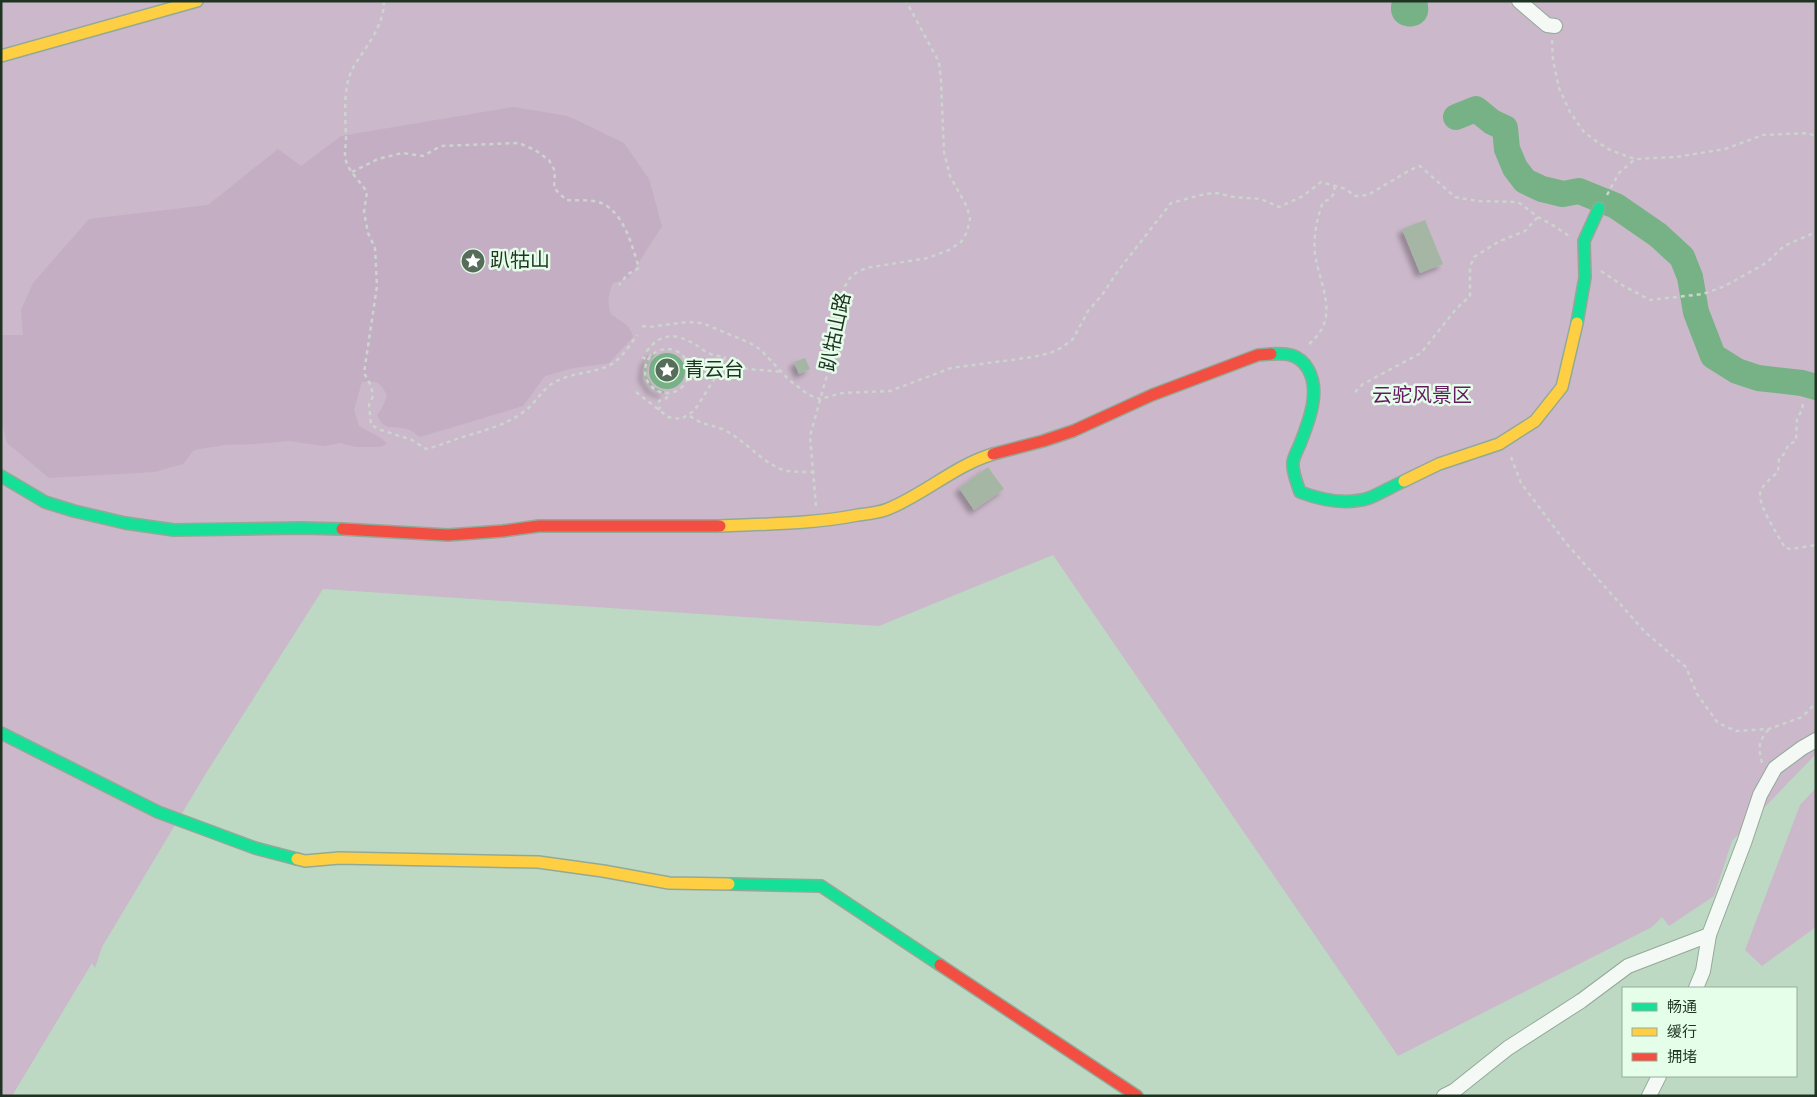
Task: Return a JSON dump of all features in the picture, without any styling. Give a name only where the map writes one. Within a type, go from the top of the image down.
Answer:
[{"type":"street","points":[[1,56],[197,1]]},
{"type":"street","points":[[1519,1],[1547,25],[1554,26]]},
{"type":"street","points":[[1,476],[45,502],[125,523],[174,530],[300,528],[448,534],[503,531],[539,526],[725,526],[800,523],[838,519],[886,510],[927,490],[956,470],[977,459],[1073,431],[1161,392],[1258,355],[1289,353],[1303,361],[1313,378],[1313,401],[1306,428],[1292,462],[1300,492],[1318,499],[1348,501],[1368,498],[1439,464],[1499,444],[1535,421],[1550,404],[1562,387],[1580,310],[1585,270],[1584,241],[1599,208]]},
{"type":"street","points":[[1,733],[158,812],[254,848],[305,861],[339,858],[538,862],[669,883],[821,886],[1137,1096]]},
{"type":"street","points":[[1696,987],[1703,971],[1709,935],[1744,844],[1760,795],[1775,768],[1816,740]]},
{"type":"street","points":[[1444,1096],[1454,1091],[1508,1048],[1580,1001],[1628,966],[1709,935]]},
{"type":"street","points":[[1649,1096],[1658,1077]]},
{"type":"path","points":[[384,1],[380,20],[371,40],[355,64],[347,91],[344,153],[347,164],[367,192],[364,212],[368,233],[376,248],[376,286],[364,373],[371,386],[373,396],[369,405],[371,425],[412,440],[426,449],[485,431],[517,417],[528,409],[552,384],[564,378],[610,366],[637,335]]},
{"type":"path","name":"趴牯山路","points":[[817,520],[810,436],[837,331],[839,309],[845,286],[852,275],[866,268],[928,258],[949,250],[961,242],[967,232],[970,219],[967,207],[950,176],[944,152],[939,62],[906,1]]},
{"type":"path","points":[[1554,26],[1551,44],[1552,60],[1559,88],[1570,112],[1584,132],[1610,150],[1635,159],[1676,157],[1725,149],[1763,135],[1809,133],[1816,137]]},
{"type":"path","points":[[352,172],[378,159],[402,153],[424,156],[441,146],[520,143],[535,150],[549,160],[555,171],[554,188],[566,200],[600,202],[611,208],[623,223],[639,268],[628,274],[619,285]]},
{"type":"path","points":[[1608,192],[1619,173],[1635,159]]},
{"type":"path","points":[[642,326],[649,327],[688,322],[702,323],[750,343],[761,350],[789,380],[809,395],[820,400],[842,393],[890,391],[951,368],[1032,357],[1050,353],[1061,348],[1073,339],[1088,311],[1171,203],[1205,194],[1217,193],[1233,197],[1261,199],[1279,207],[1303,196],[1321,182],[1346,189],[1355,196],[1368,195],[1420,166],[1455,197],[1477,202],[1518,202],[1566,236],[1584,241]]},
{"type":"path","points":[[1309,344],[1319,335],[1326,315],[1326,293],[1315,253],[1315,227],[1323,202],[1330,199],[1335,192],[1334,185]]},
{"type":"path","points":[[1355,392],[1363,384],[1421,353],[1470,296],[1470,267],[1474,257],[1498,242],[1525,232],[1538,217]]},
{"type":"path","points":[[1585,270],[1598,270],[1650,300],[1703,294],[1725,286],[1766,264],[1784,246],[1816,232]]},
{"type":"path","points":[[636,392],[668,417],[680,419],[689,416],[719,372],[725,357],[712,355],[680,337],[666,336],[658,339],[647,350],[651,356]]},
{"type":"path","points":[[661,350],[671,350],[681,355],[688,365],[688,377],[685,383],[676,391],[666,393],[653,389],[647,380],[645,370],[648,360],[661,350]]},
{"type":"path","points":[[642,357],[648,360]]},
{"type":"path","points":[[719,372],[736,368],[782,372]]},
{"type":"path","points":[[658,410],[660,407],[659,401],[667,398],[666,393]]},
{"type":"path","points":[[1803,404],[1802,410],[1796,419],[1796,441],[1788,445],[1779,459],[1778,472],[1766,483],[1760,493],[1763,508],[1785,548],[1791,549],[1816,545]]},
{"type":"path","points":[[689,416],[707,426],[723,430],[742,441],[777,467],[787,471],[812,472]]},
{"type":"path","points":[[1514,436],[1511,458],[1521,483],[1566,544],[1611,595],[1645,632],[1686,667],[1697,694],[1718,723],[1736,731],[1769,728],[1802,717],[1816,703]]},
{"type":"path","points":[[1769,728],[1760,739],[1759,751],[1762,765],[1769,778]]},
{"type":"green space","name":"云驼风景区","points":[[1,1],[1816,1],[1816,754],[1732,841],[1714,896],[1669,926],[1662,917],[1652,927],[1398,1056],[1053,555],[879,626],[323,589],[208,770],[102,947],[95,968],[92,963],[12,1096],[1,1096]]},
{"type":"green space","points":[[1816,788],[1816,927],[1762,966],[1745,950],[1800,805]]},
{"type":"shaded area","points":[[1392,1],[1427,1],[1428,12],[1424,20],[1418,25],[1410,27],[1402,25],[1395,20],[1391,12]]},
{"type":"shaded area","points":[[513,107],[568,116],[624,143],[649,179],[662,226],[629,278],[613,283],[611,287],[609,306],[611,314],[627,326],[633,337],[609,363],[574,368],[545,376],[523,406],[420,437],[409,430],[389,427],[383,424],[377,415],[387,396],[385,391],[378,383],[371,381],[362,382],[354,410],[359,426],[381,438],[387,444],[380,447],[356,447],[340,443],[324,446],[289,441],[225,445],[194,450],[183,464],[155,472],[49,478],[7,443],[1,418],[1,335],[23,335],[21,310],[33,283],[89,219],[208,205],[278,149],[301,166],[341,136]]},
{"type":"shaded area","points":[[667,353],[674,354],[680,358],[684,364],[684,378],[680,384],[674,388],[667,389],[660,388],[654,384],[650,378],[649,371],[650,364],[654,358],[660,354]]},
{"type":"building","points":[[1425,220],[1443,264],[1420,273],[1402,229]]},
{"type":"building","points":[[654,351],[656,354],[648,363],[647,376],[654,387],[664,391],[664,394],[651,389],[643,376],[645,361]]},
{"type":"building","points":[[805,358],[810,369],[799,374],[794,362]]},
{"type":"building","points":[[988,467],[1004,489],[974,510],[959,488]]},
{"type":"waterway","points":[[1456,117],[1476,109],[1492,122],[1505,128],[1507,149],[1515,168],[1525,181],[1542,189],[1563,194],[1579,191],[1616,206],[1658,235],[1682,257],[1690,277],[1696,312],[1713,356],[1737,371],[1758,378],[1802,383],[1816,387]]},
{"type":"traffic: fast","points":[[1577,323],[1585,277],[1584,241],[1599,208]]},
{"type":"traffic: fast","points":[[1271,354],[1287,354],[1301,360],[1308,369],[1314,387],[1314,396],[1307,426],[1293,462],[1294,474],[1300,492],[1325,499],[1352,501],[1369,498],[1404,481]]},
{"type":"traffic: fast","points":[[1,476],[45,502],[125,523],[174,530],[342,529]]},
{"type":"traffic: fast","points":[[1,733],[158,812],[255,848],[297,859]]},
{"type":"traffic: fast","points":[[729,884],[821,886],[940,965]]},
{"type":"traffic: slow","points":[[1,56],[197,1]]},
{"type":"traffic: slow","points":[[1404,481],[1439,464],[1499,444],[1535,421],[1562,387],[1577,323]]},
{"type":"traffic: slow","points":[[720,526],[806,522],[841,518],[888,509],[915,496],[965,466],[993,454]]},
{"type":"traffic: slow","points":[[297,859],[305,861],[339,858],[538,862],[669,883],[729,884]]},
{"type":"traffic: jam","points":[[993,454],[1073,431],[1152,395],[1258,355],[1271,354]]},
{"type":"traffic: jam","points":[[342,529],[448,535],[539,526],[720,526]]},
{"type":"traffic: jam","points":[[940,965],[1137,1096]]},
{"type":"place","name":"趴牯山","points":[[473,261]]},
{"type":"place","name":"青云台","points":[[667,370]]}]
